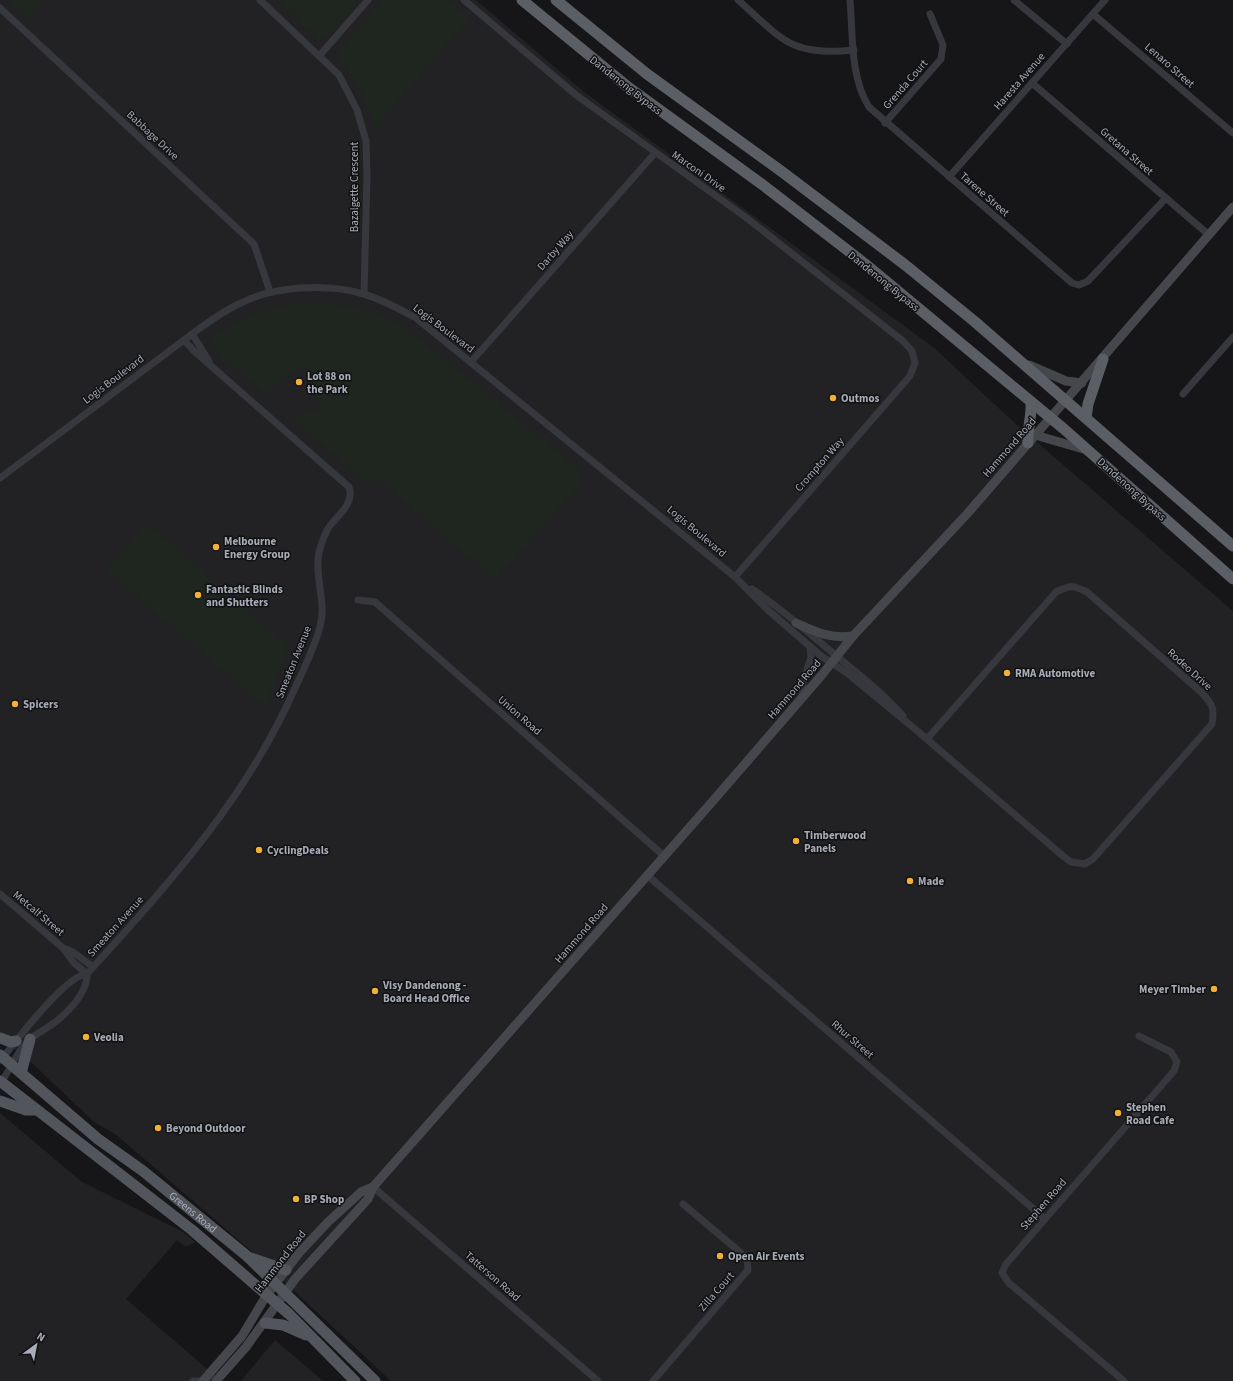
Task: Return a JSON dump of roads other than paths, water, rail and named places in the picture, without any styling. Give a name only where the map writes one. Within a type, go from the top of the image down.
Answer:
[{"type":"highway","name":"Dandenong Bypass","points":[[522,0],[628,87],[763,185],[864,264],[1050,418],[1233,579]]},
{"type":"highway","name":"Dandenong Bypass","points":[[556,0],[648,74],[875,241],[1018,359],[1233,546]]},
{"type":"highway","points":[[1086,418],[1088,404],[1103,360]]},
{"type":"highway","points":[[1031,402],[1032,411],[1027,432],[1031,439]]},
{"type":"main road","name":"Hammond Road","points":[[216,1381],[246,1348],[295,1279],[368,1199],[373,1187],[664,856],[853,636],[967,514],[1031,439],[1103,360],[1233,207]]},
{"type":"main road","points":[[1018,359],[1056,378],[1082,383]]},
{"type":"main road","points":[[1031,439],[1088,451]]},
{"type":"main road","points":[[796,622],[834,638],[853,636]]},
{"type":"main road","points":[[0,1038],[11,1042],[16,1041]]},
{"type":"main road","points":[[21,1073],[30,1040]]},
{"type":"main road","name":"Greens Road","points":[[4,1060],[98,1139],[143,1172],[247,1256],[286,1292],[375,1381]]},
{"type":"main road","name":"Greens Road","points":[[0,1082],[168,1211],[266,1296],[289,1314],[355,1381]]},
{"type":"main road","points":[[0,1101],[26,1110],[37,1110]]},
{"type":"main road","name":"Hammond Road","points":[[203,1381],[242,1336],[275,1283],[328,1222],[361,1192],[373,1187]]},
{"type":"main road","points":[[247,1256],[286,1270]]},
{"type":"main road","points":[[264,1323],[283,1325],[310,1336]]},
{"type":"street","name":"Bazalgette Crescent","points":[[260,0],[320,55],[339,75],[357,110],[366,141],[367,176],[364,294]]},
{"type":"street","points":[[320,55],[368,0]]},
{"type":"street","name":"Marconi Drive","points":[[464,0],[576,95],[748,219],[877,319],[903,341],[912,351],[915,363]]},
{"type":"street","points":[[738,0],[781,38],[798,47],[825,53],[854,50]]},
{"type":"street","name":"Tarene Street","points":[[850,0],[857,77],[863,98],[875,114],[1072,283],[1079,285],[1086,283],[1166,198]]},
{"type":"street","points":[[1014,0],[1067,44]]},
{"type":"street","name":"Haresta Avenue","points":[[949,177],[1105,0]]},
{"type":"street","name":"Babbage Drive","points":[[0,8],[254,244],[270,292]]},
{"type":"street","name":"Grenda Court","points":[[885,123],[941,59],[943,45],[930,14]]},
{"type":"street","name":"Lenaro Street","points":[[1093,14],[1233,133]]},
{"type":"street","name":"Gretana Street","points":[[1032,83],[1209,235]]},
{"type":"street","name":"Darby Way","points":[[471,362],[655,153]]},
{"type":"street","name":"Logis Boulevard","points":[[0,478],[192,334],[242,302],[270,292],[318,287],[342,289],[364,294],[391,305],[416,318],[735,577],[769,611],[810,646],[834,659]]},
{"type":"street","name":"Smeaton Avenue","points":[[192,334],[211,364]]},
{"type":"street","points":[[1183,394],[1233,338]]},
{"type":"street","name":"Smeaton Avenue","points":[[4,1060],[17,1054],[30,1040],[56,1022],[69,1009],[86,984],[88,974],[93,967],[194,854],[233,800],[267,745],[288,706],[320,626],[322,592],[318,576],[319,552],[328,529],[346,506],[351,496],[349,487],[211,364],[193,350],[184,340]]},
{"type":"street","name":"Crompton Way","points":[[735,577],[910,376],[915,363]]},
{"type":"street","name":"Logis Boulevard","points":[[741,582],[773,603],[796,622],[834,659]]},
{"type":"street","name":"Rodeo Drive","points":[[834,659],[847,673],[1071,862],[1085,864],[1093,859],[1202,736],[1212,724],[1214,714],[1212,704],[1201,692],[1087,592],[1076,587],[1068,586],[1056,592],[927,739]]},
{"type":"street","name":"Union Road","points":[[358,600],[375,602],[664,856]]},
{"type":"street","points":[[802,697],[803,682],[811,657],[810,646]]},
{"type":"street","name":"Rhur Street","points":[[647,875],[1044,1219]]},
{"type":"street","name":"Metcalf Street","points":[[0,894],[63,948],[74,963],[88,974]]},
{"type":"street","name":"Metcalf Street","points":[[63,948],[73,952],[93,967]]},
{"type":"street","name":"Smeaton Avenue","points":[[4,1060],[16,1041],[59,992],[78,976],[88,974]]},
{"type":"street","name":"Stephen Road","points":[[1124,1381],[1009,1283],[1002,1273],[1006,1264],[1044,1219],[1174,1071],[1177,1062],[1171,1052],[1139,1036]]},
{"type":"street","points":[[0,1082],[4,1060]]},
{"type":"street","name":"Tatterson Road","points":[[373,1187],[598,1381]]},
{"type":"street","name":"Zilla Court","points":[[653,1381],[748,1270],[747,1258],[683,1204]]},
{"type":"street","points":[[193,1381],[199,1381]]},
{"type":"place","name":"Lot 88 on the Park","points":[[299,382]]},
{"type":"place","name":"Outmos","points":[[833,398]]},
{"type":"place","name":"Melbourne Energy Group","points":[[216,547]]},
{"type":"place","name":"Fantastic Blinds and Shutters","points":[[198,595]]},
{"type":"place","name":"RMA Automotive","points":[[1007,673]]},
{"type":"place","name":"Spicers","points":[[15,704]]},
{"type":"place","name":"Timberwood Panels","points":[[796,841]]},
{"type":"place","name":"CyclingDeals","points":[[259,850]]},
{"type":"place","name":"Made","points":[[910,881]]},
{"type":"place","name":"Meyer Timber","points":[[1214,989]]},
{"type":"place","name":"Visy Dandenong - Board Head Office","points":[[375,991]]},
{"type":"place","name":"Veolia","points":[[86,1037]]},
{"type":"place","name":"Stephen Road Cafe","points":[[1118,1113]]},
{"type":"place","name":"Beyond Outdoor","points":[[158,1128]]},
{"type":"place","name":"BP Shop","points":[[296,1199]]},
{"type":"place","name":"Open Air Events","points":[[720,1256]]}]
